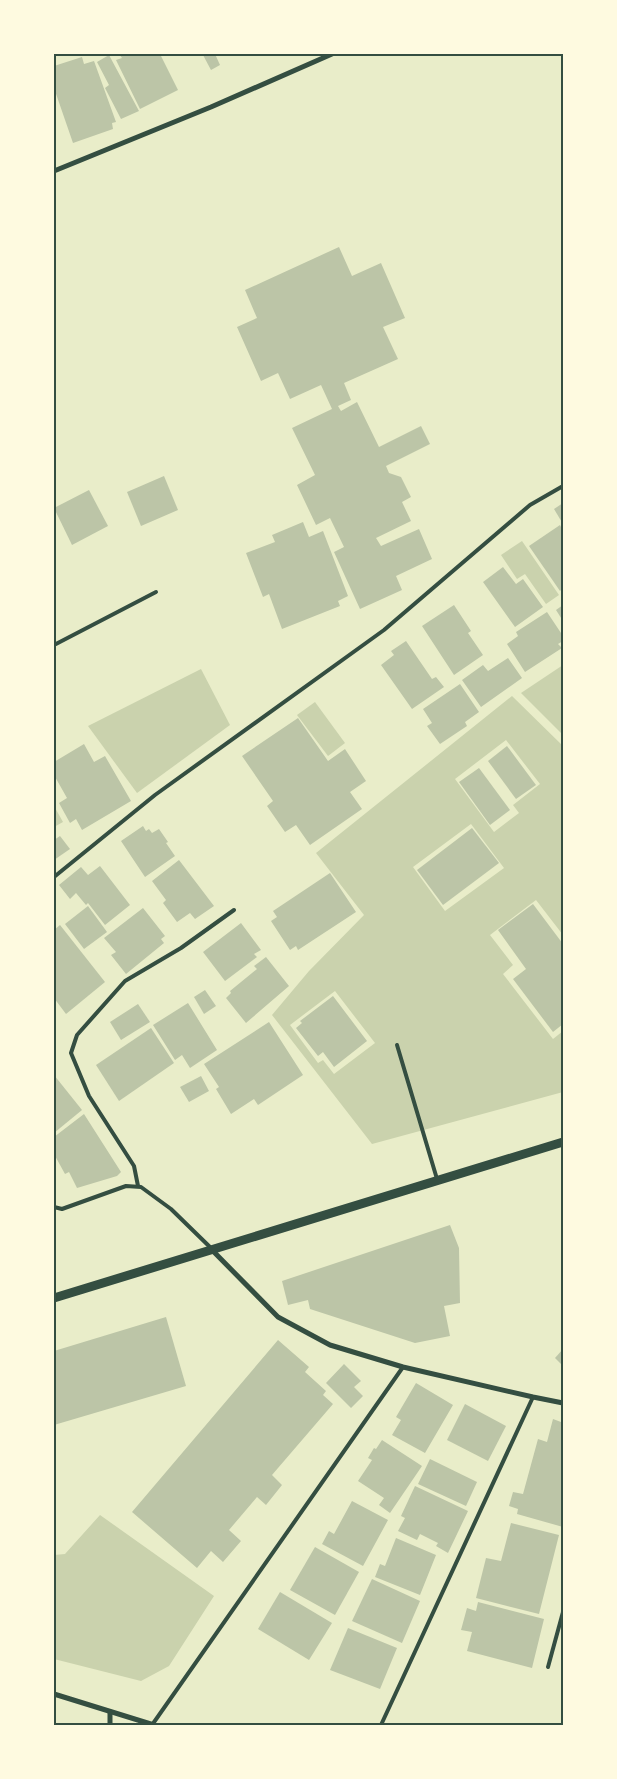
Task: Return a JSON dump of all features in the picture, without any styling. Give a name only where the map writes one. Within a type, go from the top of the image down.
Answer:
[{"type":"street","points":[[54,171],[211,107],[332,54]]},
{"type":"street","points":[[54,1298],[563,1142]]},
{"type":"street","points":[[212,1249],[278,1317],[330,1345],[403,1367],[533,1397],[563,1402]]},
{"type":"street","points":[[54,1694],[153,1725]]},
{"type":"street","points":[[110,1712],[110,1725]]},
{"type":"lane","points":[[54,877],[156,795],[384,630],[530,505],[563,486]]},
{"type":"lane","points":[[54,645],[156,592]]},
{"type":"lane","points":[[138,1186],[134,1166],[89,1096],[71,1052],[77,1035],[125,981],[181,948],[234,910]]},
{"type":"lane","points":[[396,1045],[437,1180]]},
{"type":"lane","points":[[54,1208],[62,1209],[126,1186],[138,1186],[171,1209],[212,1249]]},
{"type":"lane","points":[[153,1725],[403,1367]]},
{"type":"lane","points":[[381,1725],[533,1397]]},
{"type":"lane","points":[[548,1667],[563,1612]]},
{"type":"green space","points":[[522,541],[559,595],[546,604],[525,574],[517,579],[501,555]]},
{"type":"green space","points":[[563,665],[563,735],[521,693]]},
{"type":"green space","points":[[201,669],[230,725],[137,793],[88,726]]},
{"type":"green space","points":[[512,696],[563,746],[563,935],[536,900],[490,935],[513,965],[503,974],[553,1039],[563,1031],[563,1092],[372,1144],[272,1015],[309,971],[364,915],[316,853]],"holes":[[[506,740],[540,784],[513,805],[519,813],[494,832],[455,779]],[[471,824],[504,868],[445,911],[413,867]],[[335,991],[375,1043],[334,1074],[323,1060],[318,1063],[290,1025]]]},
{"type":"green space","points":[[315,702],[345,743],[328,756],[297,715]]},
{"type":"green space","points":[[54,806],[63,822],[54,827]]},
{"type":"green space","points":[[100,1515],[214,1596],[169,1666],[141,1681],[54,1659],[54,1555],[65,1554]]},
{"type":"building","points":[[119,54],[160,54],[178,90],[140,109],[116,60],[122,58]]},
{"type":"building","points":[[215,54],[220,65],[211,70],[203,55]]},
{"type":"building","points":[[109,55],[139,111],[121,119],[105,88],[109,85],[97,62]]},
{"type":"building","points":[[82,57],[84,64],[94,61],[116,122],[112,123],[113,129],[73,143],[54,88],[54,66]]},
{"type":"building","points":[[339,247],[352,276],[381,263],[405,318],[383,327],[398,359],[344,383],[351,400],[338,406],[341,411],[357,402],[379,447],[421,426],[430,444],[386,466],[389,473],[401,477],[411,497],[402,502],[411,521],[376,538],[381,546],[419,529],[432,559],[396,576],[402,590],[360,609],[334,552],[344,547],[330,518],[316,525],[297,485],[315,475],[292,428],[332,409],[321,385],[290,399],[278,373],[261,381],[237,327],[257,318],[245,290]]},
{"type":"building","points":[[164,476],[178,510],[141,526],[127,492]]},
{"type":"building","points":[[89,490],[108,526],[72,545],[54,508]]},
{"type":"building","points":[[563,503],[563,524],[554,509]]},
{"type":"building","points":[[303,522],[309,537],[323,531],[348,596],[338,601],[340,606],[282,629],[269,594],[263,597],[246,553],[275,542],[272,535]]},
{"type":"building","points":[[560,525],[563,531],[563,588],[560,591],[529,546]]},
{"type":"building","points":[[503,567],[516,584],[523,579],[543,607],[515,627],[483,582]]},
{"type":"building","points":[[454,605],[471,631],[468,633],[483,655],[454,675],[422,626]]},
{"type":"building","points":[[563,605],[563,621],[556,610]]},
{"type":"building","points":[[547,612],[563,636],[563,641],[558,644],[562,648],[525,672],[507,644],[518,636],[516,632]]},
{"type":"building","points":[[406,641],[432,679],[436,677],[444,687],[412,709],[381,665],[394,655],[391,651]]},
{"type":"building","points":[[508,658],[522,678],[481,707],[462,680],[483,665],[488,671]]},
{"type":"building","points":[[460,684],[479,712],[465,722],[467,726],[440,744],[427,726],[432,723],[423,709]]},
{"type":"building","points":[[298,718],[328,761],[345,749],[366,781],[350,792],[362,809],[310,845],[296,825],[285,832],[267,806],[273,801],[242,756]]},
{"type":"building","points":[[84,744],[94,762],[105,756],[131,801],[82,830],[76,819],[70,823],[59,803],[67,798],[54,775],[54,762]]},
{"type":"building","points":[[507,746],[536,785],[516,799],[488,761]]},
{"type":"building","points":[[479,768],[510,810],[490,825],[459,782]]},
{"type":"building","points":[[143,826],[146,831],[149,829],[152,833],[159,829],[175,856],[145,877],[121,841]]},
{"type":"building","points":[[472,828],[499,863],[443,905],[417,870]]},
{"type":"building","points":[[60,836],[70,849],[54,860],[54,840]]},
{"type":"building","points":[[179,860],[214,906],[195,919],[190,913],[177,922],[163,903],[166,900],[152,881]]},
{"type":"building","points":[[100,866],[130,905],[105,925],[88,903],[86,905],[76,893],[70,899],[59,885],[81,867],[88,875]]},
{"type":"building","points":[[330,873],[356,912],[298,950],[296,946],[290,950],[271,921],[277,917],[273,911]]},
{"type":"building","points":[[533,904],[563,944],[563,1024],[553,1032],[513,979],[526,969],[498,930]]},
{"type":"building","points":[[88,906],[107,932],[84,949],[65,924]]},
{"type":"building","points":[[143,908],[165,936],[161,939],[164,943],[126,974],[111,955],[116,952],[104,938]]},
{"type":"building","points":[[241,923],[261,950],[254,954],[257,957],[225,981],[203,952]]},
{"type":"building","points":[[60,925],[105,982],[66,1014],[54,998],[54,930]]},
{"type":"building","points":[[266,957],[289,986],[246,1023],[226,998],[231,993],[230,991],[257,969],[254,966]]},
{"type":"building","points":[[205,990],[216,1006],[204,1014],[194,997]]},
{"type":"building","points":[[333,996],[367,1041],[334,1067],[323,1052],[318,1056],[296,1028],[302,1023],[300,1021]]},
{"type":"building","points":[[188,1003],[217,1050],[190,1068],[182,1055],[175,1060],[153,1025]]},
{"type":"building","points":[[138,1004],[150,1022],[121,1040],[110,1022]]},
{"type":"building","points":[[269,1022],[303,1075],[258,1105],[254,1099],[231,1114],[216,1089],[219,1087],[204,1064]]},
{"type":"building","points":[[151,1028],[174,1063],[119,1101],[96,1065]]},
{"type":"building","points":[[54,1075],[82,1110],[54,1133]]},
{"type":"building","points":[[201,1076],[209,1091],[189,1102],[180,1087]]},
{"type":"building","points":[[84,1114],[121,1172],[117,1176],[77,1188],[69,1172],[65,1174],[54,1154],[54,1137]]},
{"type":"building","points":[[450,1225],[459,1248],[460,1303],[444,1306],[450,1336],[415,1343],[310,1309],[308,1300],[288,1305],[282,1281]]},
{"type":"building","points":[[166,1317],[186,1386],[54,1425],[54,1351]]},
{"type":"building","points":[[278,1340],[309,1367],[305,1372],[326,1391],[323,1395],[333,1404],[272,1475],[282,1485],[266,1505],[257,1497],[229,1530],[241,1541],[223,1562],[211,1551],[197,1568],[132,1512]]},
{"type":"building","points":[[563,1349],[563,1366],[555,1358]]},
{"type":"building","points":[[344,1364],[361,1381],[354,1387],[363,1396],[351,1408],[326,1383]]},
{"type":"building","points":[[416,1383],[453,1405],[425,1453],[392,1435],[401,1420],[396,1417]]},
{"type":"building","points":[[465,1404],[506,1426],[488,1461],[447,1440]]},
{"type":"building","points":[[563,1416],[563,1527],[517,1514],[518,1509],[509,1506],[513,1492],[523,1494],[538,1439],[547,1442],[553,1419],[561,1422]]},
{"type":"building","points":[[382,1440],[422,1466],[390,1513],[379,1505],[384,1498],[358,1481],[372,1460],[368,1458]]},
{"type":"building","points":[[430,1459],[477,1482],[466,1506],[418,1484]]},
{"type":"building","points":[[415,1486],[468,1511],[448,1553],[436,1546],[438,1543],[420,1534],[417,1540],[398,1531],[405,1518],[401,1516]]},
{"type":"building","points":[[352,1501],[388,1520],[363,1566],[322,1544],[329,1531],[334,1534]]},
{"type":"building","points":[[511,1523],[559,1535],[539,1614],[476,1598],[486,1558],[501,1561]]},
{"type":"building","points":[[396,1538],[436,1555],[420,1595],[375,1577],[380,1564],[385,1566]]},
{"type":"building","points":[[315,1547],[359,1572],[335,1615],[290,1590]]},
{"type":"building","points":[[372,1579],[420,1601],[402,1643],[352,1621]]},
{"type":"building","points":[[280,1592],[332,1623],[309,1660],[258,1629]]},
{"type":"building","points":[[478,1602],[544,1619],[532,1668],[467,1651],[472,1632],[461,1630],[467,1608],[476,1611]]},
{"type":"building","points":[[348,1628],[397,1648],[380,1689],[330,1670]]}]
